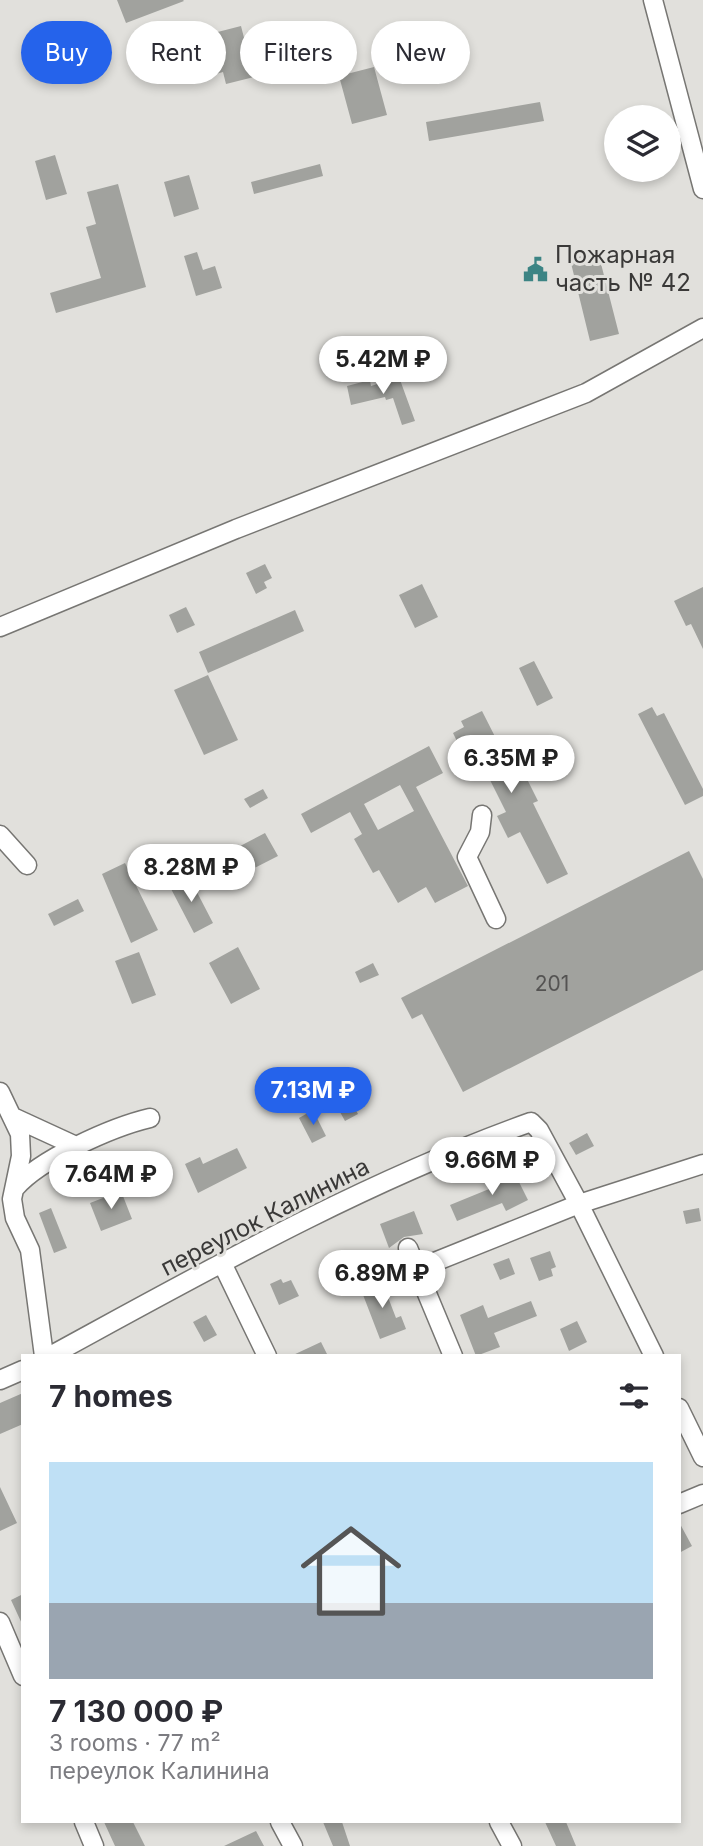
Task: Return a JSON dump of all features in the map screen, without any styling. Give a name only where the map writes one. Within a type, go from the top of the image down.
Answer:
[{"type":"street","points":[[653,0],[703,189]]},
{"type":"street","points":[[0,627],[236,529],[586,393],[703,328]]},
{"type":"street","points":[[482,815],[480,832],[467,858],[496,919]]},
{"type":"street","points":[[0,835],[27,865]]},
{"type":"street","points":[[0,1092],[15,1118],[20,1134],[21,1156],[14,1189],[15,1218],[30,1250],[44,1354]]},
{"type":"street","points":[[15,1118],[78,1147]]},
{"type":"street","points":[[14,1189],[26,1175],[78,1147],[129,1123],[150,1118]]},
{"type":"street","name":"переулок Калинина","points":[[54,1354],[222,1263],[483,1139],[531,1122],[539,1130],[579,1204]]},
{"type":"street","points":[[417,1269],[508,1230],[703,1164]]},
{"type":"street","points":[[579,1204],[653,1354]]},
{"type":"street","points":[[408,1248],[452,1354]]},
{"type":"street","points":[[222,1263],[266,1354]]},
{"type":"street","points":[[0,1380],[21,1371]]},
{"type":"street","points":[[681,1412],[703,1457]]},
{"type":"street","points":[[681,1503],[703,1494]]},
{"type":"street","points":[[0,1622],[21,1671]]},
{"type":"street","points":[[84,1823],[94,1846]]},
{"type":"street","points":[[281,1823],[293,1846]]},
{"type":"street","points":[[500,1823],[512,1846]]},
{"type":"building","points":[[117,0],[184,1],[126,21]]},
{"type":"building","points":[[240,26],[240,80],[226,84],[226,30]]},
{"type":"building","points":[[371,68],[371,84],[379,84],[387,115],[352,124],[341,84],[357,84],[357,71]]},
{"type":"building","points":[[540,102],[544,121],[429,141],[426,122]]},
{"type":"building","points":[[55,155],[67,194],[46,200],[35,161]]},
{"type":"building","points":[[320,164],[323,176],[254,194],[251,182]]},
{"type":"building","points":[[189,175],[199,209],[174,217],[164,182]]},
{"type":"building","points":[[118,184],[146,287],[56,313],[50,293],[101,278],[86,227],[96,224],[87,192]]},
{"type":"building","points":[[197,252],[203,270],[215,266],[222,288],[196,296],[184,256]]},
{"type":"building","points":[[598,252],[619,334],[590,341],[570,259]]},
{"type":"building","points":[[399,377],[415,421],[402,425],[393,398],[386,400],[385,397],[351,405],[347,386],[370,380],[371,386]]},
{"type":"building","points":[[265,564],[272,578],[264,582],[267,588],[256,594],[246,573]]},
{"type":"building","points":[[422,584],[438,617],[415,628],[399,595]]},
{"type":"building","points":[[703,587],[703,649],[691,624],[686,626],[674,601]]},
{"type":"building","points":[[186,607],[195,625],[177,633],[169,615]]},
{"type":"building","points":[[295,610],[304,631],[208,673],[199,652]]},
{"type":"building","points":[[534,661],[553,698],[537,706],[519,668]]},
{"type":"building","points":[[208,675],[238,740],[204,755],[174,690]]},
{"type":"building","points":[[652,707],[657,716],[664,713],[703,789],[703,796],[685,805],[638,714]]},
{"type":"building","points":[[482,711],[514,774],[522,769],[538,801],[533,803],[568,874],[547,884],[520,832],[508,838],[497,816],[506,812],[477,754],[466,760],[453,733],[464,727],[461,721]]},
{"type":"building","points":[[429,746],[443,773],[416,787],[468,886],[435,903],[426,887],[398,903],[379,870],[373,873],[354,839],[362,834],[350,812],[311,833],[301,814]],"holes":[[[400,785],[414,811],[378,830],[364,804]]]},
{"type":"building","points":[[263,789],[268,798],[250,808],[244,799]]},
{"type":"building","points":[[265,833],[278,856],[233,879],[221,856]]},
{"type":"building","points":[[689,851],[703,879],[703,970],[463,1092],[422,1014],[412,1019],[401,998]]},
{"type":"building","points":[[125,863],[158,930],[131,943],[102,874]]},
{"type":"building","points":[[188,875],[213,923],[194,933],[169,885]]},
{"type":"building","points":[[78,899],[84,911],[54,926],[48,914]]},
{"type":"building","points":[[238,947],[260,989],[231,1004],[209,963]]},
{"type":"building","points":[[139,952],[156,995],[132,1004],[115,961]]},
{"type":"building","points":[[373,963],[379,975],[360,983],[355,972]]},
{"type":"building","points":[[343,1087],[358,1114],[345,1121],[330,1094]]},
{"type":"building","points":[[313,1110],[326,1136],[312,1143],[299,1118]]},
{"type":"building","points":[[587,1133],[594,1146],[576,1155],[569,1143]]},
{"type":"building","points":[[237,1148],[247,1168],[198,1193],[185,1164],[200,1157],[203,1164]]},
{"type":"building","points":[[513,1170],[528,1200],[506,1211],[502,1203],[457,1221],[450,1205],[494,1187],[491,1181]]},
{"type":"building","points":[[121,1191],[132,1219],[101,1231],[90,1203]]},
{"type":"building","points":[[51,1208],[67,1248],[54,1253],[39,1213]]},
{"type":"building","points":[[699,1208],[701,1221],[686,1224],[683,1211]]},
{"type":"building","points":[[414,1211],[423,1234],[404,1237],[389,1248],[380,1224]]},
{"type":"building","points":[[550,1251],[556,1267],[551,1269],[553,1276],[539,1281],[530,1258]]},
{"type":"building","points":[[509,1258],[515,1274],[500,1280],[493,1264]]},
{"type":"building","points":[[281,1279],[283,1283],[291,1280],[299,1296],[279,1305],[270,1284]]},
{"type":"building","points":[[381,1279],[396,1318],[401,1316],[406,1329],[380,1339],[360,1287]]},
{"type":"building","points":[[531,1301],[537,1316],[494,1333],[500,1347],[475,1354],[460,1315],[483,1305],[488,1318]]},
{"type":"building","points":[[206,1315],[217,1335],[204,1342],[193,1322]]},
{"type":"building","points":[[577,1321],[587,1342],[569,1351],[560,1329]]},
{"type":"building","points":[[321,1342],[327,1354],[295,1354]]},
{"type":"building","points":[[21,1394],[21,1425],[0,1434],[0,1403]]},
{"type":"building","points":[[0,1487],[17,1523],[0,1531]]},
{"type":"building","points":[[681,1526],[692,1546],[681,1552]]},
{"type":"building","points":[[21,1595],[21,1622],[11,1600]]},
{"type":"building","points":[[104,1823],[134,1823],[145,1846],[115,1846]]},
{"type":"building","points":[[323,1823],[342,1823],[350,1846],[333,1846]]},
{"type":"building","points":[[545,1823],[566,1823],[576,1846],[556,1846]]},
{"type":"building","points":[[256,1831],[264,1846],[224,1846]]},
{"type":"place","name":"Пожарная часть № 42","points":[[535,269]]}]
